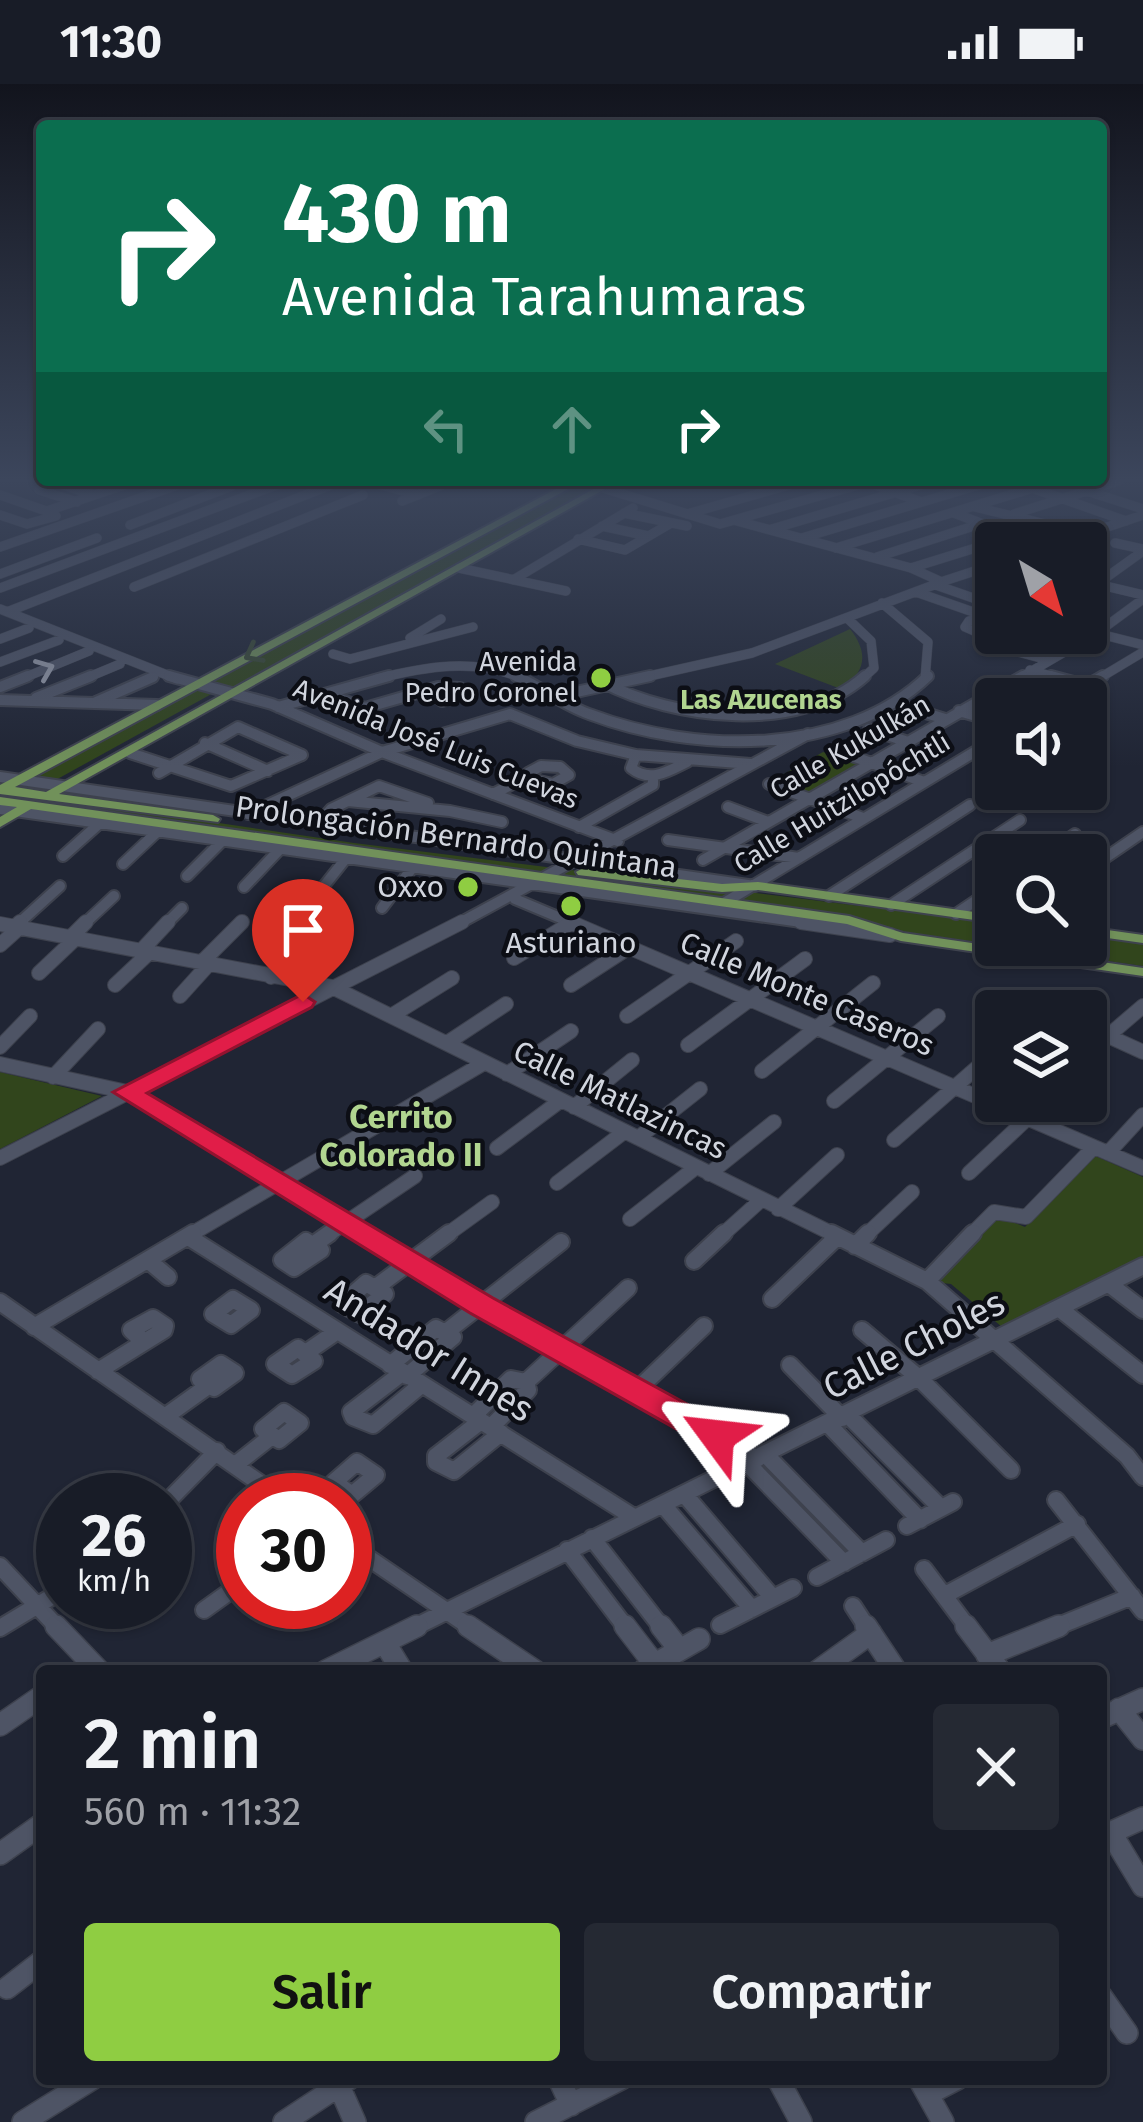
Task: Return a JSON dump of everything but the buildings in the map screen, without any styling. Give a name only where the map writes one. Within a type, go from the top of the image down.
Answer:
[{"type":"main road","points":[[0,793],[401,576]]},
{"type":"main road","points":[[0,823],[444,576]]},
{"type":"main road","points":[[142,713],[92,747],[100,752],[124,751],[211,699],[236,690]]},
{"type":"main road","name":"Prolongación Bernardo Quintana","points":[[0,793],[56,789],[575,866],[975,916]]},
{"type":"main road","name":"Prolongación Bernardo Quintana","points":[[0,793],[26,808],[719,906],[849,920],[901,937],[1143,972]]},
{"type":"main road","points":[[1107,934],[1143,939]]},
{"type":"street","points":[[4,576],[17,582]]},
{"type":"street","points":[[0,588],[33,576]]},
{"type":"street","points":[[2,612],[96,576]]},
{"type":"street","points":[[134,586],[158,576]]},
{"type":"street","points":[[495,576],[566,591]]},
{"type":"street","points":[[513,580],[519,576]]},
{"type":"street","points":[[926,576],[975,597]]},
{"type":"street","points":[[557,695],[747,654],[960,576]]},
{"type":"street","points":[[1107,587],[1143,597]]},
{"type":"street","points":[[916,592],[975,614]]},
{"type":"street","name":"Calle Kukulkán","points":[[1107,621],[1143,597]]},
{"type":"street","points":[[0,1158],[332,987],[515,899],[809,732],[905,698],[922,674],[927,652],[879,606]]},
{"type":"street","points":[[2,612],[211,699]]},
{"type":"street","points":[[2,612],[29,628],[189,687]]},
{"type":"street","points":[[602,682],[640,700],[698,711],[773,711],[808,705],[854,687],[874,668],[871,641],[847,618]]},
{"type":"street","points":[[312,650],[352,658],[469,628],[439,620],[394,647]]},
{"type":"street","points":[[0,639],[29,628]]},
{"type":"street","points":[[1107,637],[1143,649]]},
{"type":"street","points":[[0,662],[59,640]]},
{"type":"street","points":[[1096,678],[1143,649]]},
{"type":"street","points":[[0,687],[89,652]]},
{"type":"street","points":[[1026,654],[1048,660]]},
{"type":"street","name":"Calle Kukulkán","points":[[703,860],[1059,654]]},
{"type":"street","points":[[274,705],[458,663],[500,667],[612,722],[741,738],[809,732]]},
{"type":"street","points":[[28,701],[120,664]]},
{"type":"street","points":[[1030,670],[1059,678]]},
{"type":"street","points":[[91,704],[153,676]]},
{"type":"street","name":"Avenida José Luis Cuevas","points":[[189,687],[236,690],[382,752],[618,841]]},
{"type":"street","points":[[322,693],[365,708],[428,692]]},
{"type":"street","points":[[905,698],[945,719]]},
{"type":"street","points":[[0,700],[158,705]]},
{"type":"street","points":[[959,711],[975,716]]},
{"type":"street","points":[[238,818],[382,752],[510,714],[580,742],[636,755],[756,765]]},
{"type":"street","points":[[124,751],[237,785],[302,753],[240,727],[169,764]]},
{"type":"street","points":[[869,729],[905,741]]},
{"type":"street","points":[[206,743],[268,772]]},
{"type":"street","points":[[841,752],[924,782]]},
{"type":"street","name":"Calle Huitzilopóchtli","points":[[719,906],[975,752]]},
{"type":"street","points":[[636,755],[632,770],[653,777],[687,762]]},
{"type":"street","points":[[493,794],[528,776]]},
{"type":"street","points":[[579,827],[653,785],[653,777]]},
{"type":"street","name":"Prolongación Bernardo Quintana","points":[[21,779],[56,789],[238,818],[317,825],[575,866]]},
{"type":"street","points":[[769,784],[863,818]]},
{"type":"street","points":[[317,825],[331,809],[348,801],[450,811],[502,822]]},
{"type":"street","points":[[829,896],[970,805]]},
{"type":"street","points":[[728,807],[768,822]]},
{"type":"street","name":"Prolongación Bernardo Quintana","points":[[26,808],[100,823],[545,882]]},
{"type":"street","points":[[891,905],[1020,820]]},
{"type":"street","points":[[63,856],[100,823]]},
{"type":"street","points":[[123,864],[158,831]]},
{"type":"street","points":[[1107,857],[1143,832]]},
{"type":"street","points":[[187,876],[223,840]]},
{"type":"street","points":[[668,840],[799,858]]},
{"type":"street","points":[[244,887],[281,848]]},
{"type":"street","points":[[316,896],[346,857]]},
{"type":"street","points":[[382,908],[413,867]]},
{"type":"street","points":[[0,945],[11,926],[60,886]]},
{"type":"street","points":[[39,973],[114,896]]},
{"type":"street","name":"Calle Monte Caseros","points":[[515,899],[975,1097]]},
{"type":"street","points":[[956,914],[975,901]]},
{"type":"street","points":[[116,985],[182,908]]},
{"type":"street","points":[[180,995],[242,922]]},
{"type":"street","points":[[514,958],[571,923]]},
{"type":"street","name":"Calle Matlazincas","points":[[11,926],[332,987],[928,1281],[1127,1456],[1143,1477]]},
{"type":"street","points":[[271,976],[310,935]]},
{"type":"street","points":[[627,1016],[736,941]]},
{"type":"street","points":[[571,985],[628,948]]},
{"type":"street","points":[[688,1045],[805,959]]},
{"type":"street","points":[[391,1016],[452,978]]},
{"type":"street","points":[[763,1071],[873,983]]},
{"type":"street","points":[[447,1043],[506,1004]]},
{"type":"street","points":[[1143,1006],[1108,1036],[1143,1052]]},
{"type":"street","points":[[0,1047],[30,1016]]},
{"type":"street","points":[[834,1101],[938,1016]]},
{"type":"street","points":[[53,1077],[98,1029]]},
{"type":"street","points":[[507,1074],[571,1030]]},
{"type":"street","points":[[497,1148],[632,1060]]},
{"type":"street","points":[[34,1327],[484,1063]]},
{"type":"street","points":[[0,1064],[127,1092],[348,1221],[482,1306],[757,1459],[862,1553]]},
{"type":"street","points":[[894,1141],[975,1068]]},
{"type":"street","points":[[557,1184],[700,1089]]},
{"type":"street","points":[[928,1281],[994,1212],[1026,1216],[1143,1115]]},
{"type":"street","points":[[630,1219],[774,1122]]},
{"type":"street","points":[[969,1173],[1023,1122]]},
{"type":"street","name":"Calle Monte Caseros","points":[[1033,1122],[1143,1168]]},
{"type":"street","points":[[778,1209],[837,1155]]},
{"type":"street","points":[[313,1245],[415,1176]]},
{"type":"street","points":[[854,1246],[912,1192]]},
{"type":"street","points":[[694,1261],[761,1200]]},
{"type":"street","points":[[375,1288],[492,1202]]},
{"type":"street","name":"Andador Innes","points":[[190,1238],[635,1518]]},
{"type":"street","points":[[772,1299],[836,1238]]},
{"type":"street","points":[[405,1375],[433,1329],[445,1333],[561,1242]]},
{"type":"street","points":[[148,1261],[168,1276]]},
{"type":"street","name":"Calle Choles","points":[[339,1665],[1143,1266]]},
{"type":"street","points":[[1108,1284],[1143,1310]]},
{"type":"street","points":[[244,1304],[267,1288]]},
{"type":"street","points":[[487,1424],[511,1379],[526,1382],[628,1288]]},
{"type":"street","points":[[0,1302],[246,1473]]},
{"type":"street","points":[[1060,1309],[1143,1375]]},
{"type":"street","points":[[637,1390],[704,1326]]},
{"type":"street","points":[[862,1330],[920,1378],[1012,1470]]},
{"type":"street","points":[[307,1352],[335,1332]]},
{"type":"street","points":[[98,1372],[144,1342]]},
{"type":"street","points":[[790,1365],[840,1419],[914,1523],[947,1505],[840,1419]]},
{"type":"street","points":[[166,1416],[208,1386]]},
{"type":"street","points":[[235,1465],[272,1436]]},
{"type":"street","points":[[192,1476],[217,1451]]},
{"type":"street","points":[[757,1459],[844,1563]]},
{"type":"street","points":[[685,1495],[773,1598]]},
{"type":"street","points":[[924,1569],[994,1663],[1137,1604],[1057,1500]]},
{"type":"street","points":[[664,1506],[752,1609]]},
{"type":"street","points":[[946,1595],[1077,1523]]},
{"type":"street","points":[[592,1538],[679,1649]]},
{"type":"street","points":[[817,1577],[886,1540]]},
{"type":"street","points":[[567,1550],[647,1665]]},
{"type":"street","points":[[372,1560],[527,1665]]},
{"type":"street","points":[[0,1566],[36,1601]]},
{"type":"street","points":[[720,1625],[793,1588]]},
{"type":"street","points":[[204,1610],[216,1601]]},
{"type":"street","points":[[0,1628],[36,1606]]},
{"type":"street","points":[[854,1606],[892,1665]]},
{"type":"street","points":[[59,1629],[87,1665]]},
{"type":"street","points":[[827,1665],[872,1634]]},
{"type":"street","points":[[654,1665],[699,1639]]},
{"type":"street","points":[[385,1643],[398,1665]]},
{"type":"street","points":[[1143,1699],[1110,1713],[1143,1739]]},
{"type":"street","points":[[0,1725],[36,1700]]},
{"type":"street","points":[[1107,1835],[1143,1818]]},
{"type":"street","points":[[0,1854],[36,1828]]},
{"type":"street","points":[[1107,1836],[1143,1886]]},
{"type":"street","points":[[7,1988],[36,1966]]},
{"type":"street","points":[[1107,2007],[1127,2033]]},
{"type":"street","points":[[23,2122],[82,2085]]},
{"type":"street","points":[[284,2122],[335,2085]]},
{"type":"street","points":[[342,2085],[355,2122]]},
{"type":"street","points":[[562,2085],[571,2104]]},
{"type":"street","points":[[536,2122],[609,2085]]},
{"type":"street","points":[[781,2085],[801,2122]]},
{"type":"street","points":[[923,2087],[944,2122]]},
{"type":"green space","points":[[404,576],[439,576],[245,684],[217,691],[52,782],[134,802],[98,805],[354,843],[975,920],[975,942],[20,804],[0,815],[0,775],[28,778]]},
{"type":"green space","points":[[850,629],[862,662],[856,676],[841,689],[775,664]]},
{"type":"green space","points":[[823,752],[862,764],[807,796],[768,783]]},
{"type":"green space","points":[[1107,938],[1143,943],[1143,966],[1107,961]]},
{"type":"green space","points":[[0,1072],[8,1074],[102,1096],[0,1149]]},
{"type":"green space","points":[[1093,1155],[1143,1177],[1143,1257],[1002,1327],[951,1284],[933,1282],[998,1216],[1025,1227]]},
{"type":"place","name":"Avenida Pedro Coronel","points":[[601,678]]},
{"type":"place","name":"Oxxo","points":[[468,887]]},
{"type":"place","name":"Asturiano","points":[[571,906]]},
{"type":"district","name":"Las Azucenas","points":[[761,700]]},
{"type":"district","name":"Cerrito Colorado II","points":[[401,1136]]},
{"type":"route","points":[[303,1002],[127,1092],[348,1221],[482,1306],[717,1436]]}]
